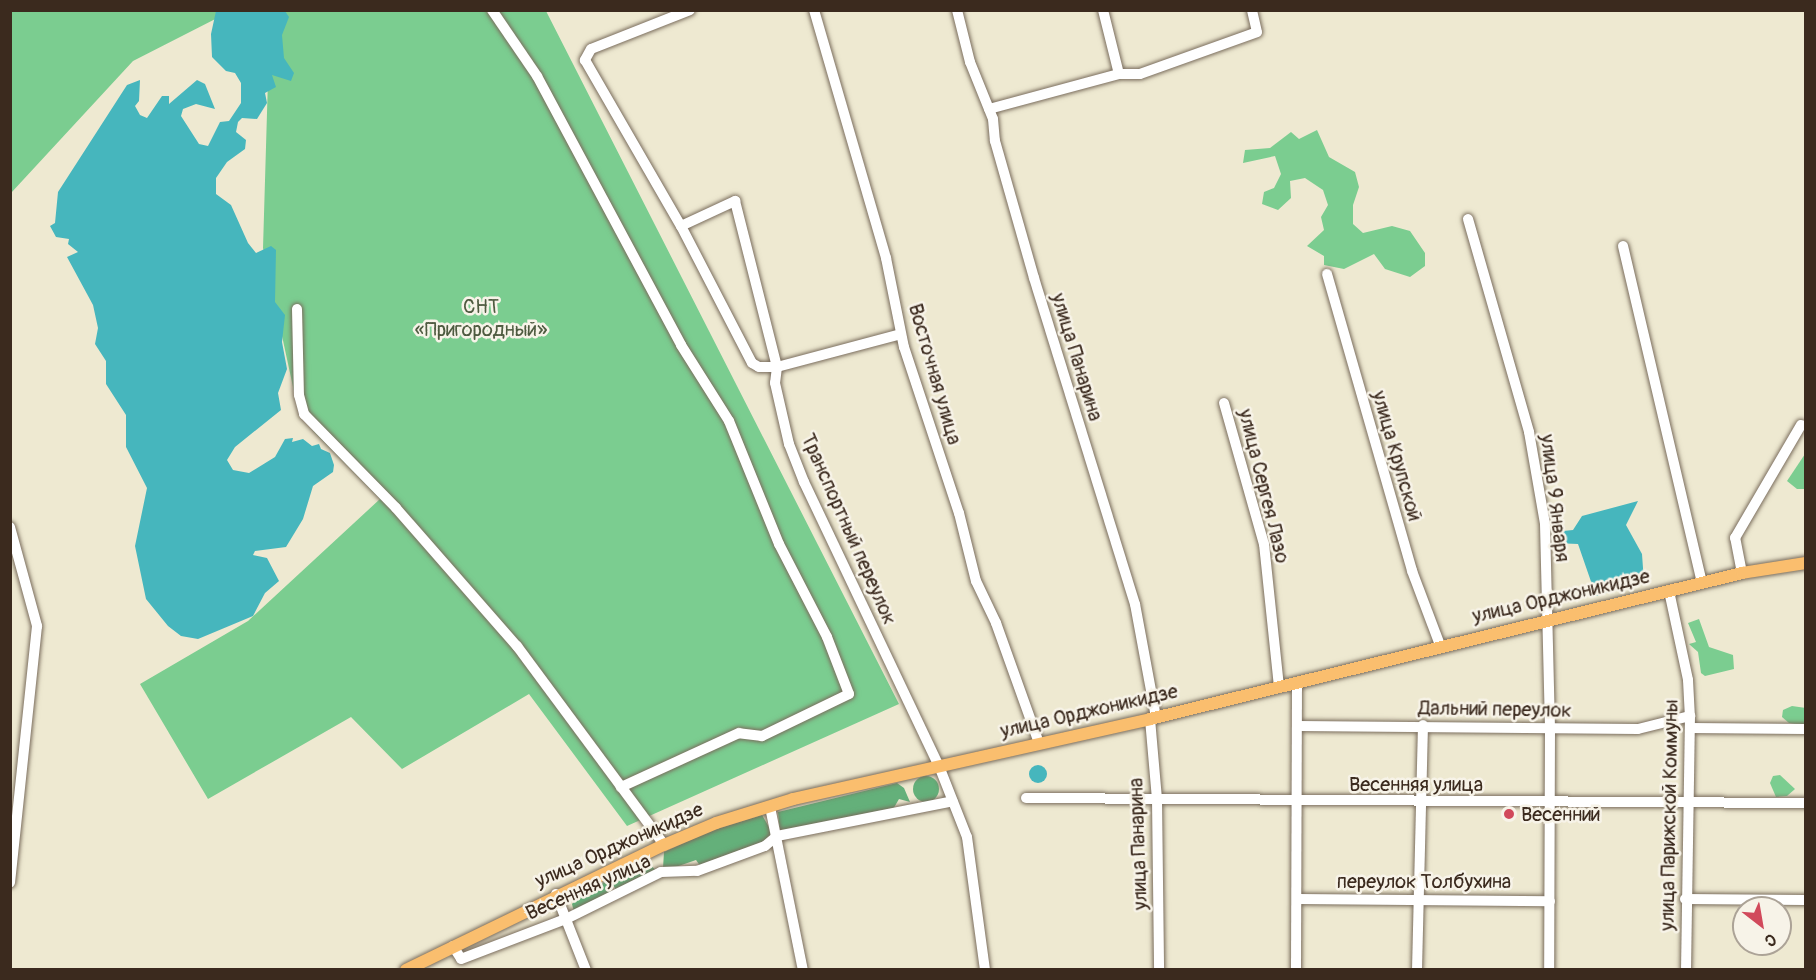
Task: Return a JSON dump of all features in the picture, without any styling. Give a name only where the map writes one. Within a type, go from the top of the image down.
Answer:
[{"type":"main road","name":"улица Орджоникидзе","points":[[406,969],[556,894],[716,823],[770,807],[1153,718],[1440,645],[1742,573],[1806,563]]},
{"type":"street","points":[[492,10],[537,76],[681,345],[729,421],[779,544],[827,637],[849,694],[762,736],[739,733],[621,787]]},
{"type":"street","points":[[690,10],[591,49],[585,60],[681,226],[752,363],[759,368],[777,367],[901,334]]},
{"type":"street","name":"Восточная улица","points":[[814,10],[886,258],[901,334],[959,513],[976,581],[996,623],[1039,743]]},
{"type":"street","name":"улица Панарина","points":[[957,10],[970,62],[989,109],[1034,278],[1135,604],[1153,718],[1157,799],[1159,969]]},
{"type":"street","points":[[1102,10],[1119,74]]},
{"type":"street","points":[[989,109],[1119,74],[1140,74],[1257,32],[1252,10]]},
{"type":"street","name":"Транспортный переулок","points":[[681,226],[735,201],[777,367],[775,384],[789,444],[804,482],[939,766]]},
{"type":"street","name":"улица 9 Января","points":[[1468,219],[1529,432],[1545,524],[1551,802],[1549,969]]},
{"type":"street","points":[[1623,246],[1702,583]]},
{"type":"street","name":"улица Крупской","points":[[1327,274],[1412,571],[1440,645]]},
{"type":"street","points":[[297,309],[299,396],[304,414],[396,508],[517,646],[664,846]]},
{"type":"street","name":"улица Сергея Лазо","points":[[1224,403],[1264,544],[1279,686]]},
{"type":"street","points":[[1742,573],[1735,538],[1801,425]]},
{"type":"street","points":[[10,527],[37,627],[10,883]]},
{"type":"street","name":"улица Парижской Коммуны","points":[[1669,591],[1688,680],[1690,716],[1685,900],[1686,969]]},
{"type":"street","points":[[1296,969],[1299,801],[1297,682]]},
{"type":"street","name":"Дальний переулок","points":[[1298,726],[1423,725],[1638,729],[1690,716]]},
{"type":"street","points":[[1417,969],[1423,725]]},
{"type":"street","points":[[1690,728],[1806,729]]},
{"type":"street","points":[[939,766],[967,837],[985,969]]},
{"type":"street","name":"Весенняя улица","points":[[1026,798],[1421,803],[1688,801],[1806,803]]},
{"type":"street","name":"Весенняя улица","points":[[453,946],[461,959],[566,919],[662,872],[697,871],[765,846],[777,836],[953,801]]},
{"type":"street","points":[[770,807],[804,969]]},
{"type":"street","points":[[556,894],[586,969]]},
{"type":"street","name":"переулок Толбухина","points":[[1298,899],[1550,901]]},
{"type":"street","points":[[1685,900],[1806,900]]},
{"type":"green space","points":[[10,11],[231,11],[133,61],[11,193]]},
{"type":"green space","name":"СНТ «Пригородный»","points":[[270,11],[546,11],[899,704],[627,826],[529,694],[402,769],[351,717],[208,799],[140,684],[248,621],[380,499],[313,431],[298,410],[263,248]]},
{"type":"green space","points":[[1317,130],[1329,157],[1355,172],[1359,187],[1353,205],[1353,224],[1363,233],[1392,226],[1410,231],[1425,253],[1425,266],[1410,277],[1385,269],[1374,254],[1344,269],[1324,265],[1324,256],[1307,246],[1324,230],[1321,217],[1328,205],[1323,190],[1305,178],[1290,181],[1291,198],[1278,210],[1262,204],[1264,192],[1274,188],[1281,174],[1275,156],[1243,163],[1245,150],[1270,148],[1291,132],[1299,139]]},
{"type":"green space","points":[[1805,454],[1805,489],[1797,489],[1787,481]]},
{"type":"green space","points":[[1699,619],[1709,647],[1733,655],[1734,669],[1705,676],[1701,673],[1698,652],[1689,644],[1696,642],[1688,623]]},
{"type":"green space","points":[[1792,706],[1806,708],[1805,726],[1789,723],[1782,717],[1783,710]]},
{"type":"green space","points":[[1780,775],[1795,789],[1787,796],[1776,797],[1770,783],[1773,776]]},
{"type":"green space","points":[[926,776],[935,780],[939,789],[935,798],[926,802],[917,798],[913,789],[917,780]]},
{"type":"green space","points":[[897,783],[904,788],[910,802],[899,799],[892,811],[780,833],[778,812]]},
{"type":"green space","points":[[762,815],[773,834],[764,843],[701,867],[696,860],[670,869],[663,868],[664,852],[710,831]]},
{"type":"green space","points":[[646,862],[656,870],[616,890],[609,878]]},
{"type":"green space","points":[[606,880],[612,893],[574,912],[572,904],[581,893],[589,897]]},
{"type":"water","points":[[216,11],[285,11],[289,17],[282,35],[284,58],[294,73],[291,81],[272,75],[276,87],[265,93],[267,103],[257,119],[242,118],[238,122],[236,132],[246,140],[245,149],[227,162],[216,178],[216,194],[231,205],[248,243],[256,253],[271,246],[276,250],[275,302],[285,315],[282,342],[287,369],[278,393],[281,410],[235,447],[227,460],[233,470],[249,473],[275,457],[285,439],[293,438],[292,442],[303,439],[312,446],[319,444],[321,449],[330,453],[334,465],[333,472],[313,486],[303,519],[286,547],[255,551],[253,555],[267,558],[279,581],[265,593],[253,616],[198,639],[181,636],[168,626],[146,599],[135,546],[147,488],[126,447],[126,415],[106,384],[106,361],[95,344],[98,328],[93,305],[67,257],[78,252],[68,244],[69,239],[56,237],[50,226],[55,223],[58,192],[127,85],[140,80],[139,101],[135,106],[140,115],[147,118],[162,96],[169,96],[169,104],[197,80],[205,84],[215,109],[196,104],[183,109],[181,116],[199,144],[208,146],[220,122],[229,121],[241,103],[241,83],[235,73],[226,71],[212,57],[211,34]]},
{"type":"water","points":[[1638,501],[1626,525],[1642,554],[1644,582],[1596,596],[1578,544],[1554,543],[1553,532],[1573,530],[1582,516]]},
{"type":"water","points":[[1034,765],[1042,765],[1047,770],[1045,781],[1034,783],[1029,778],[1029,770]]},
{"type":"place","name":"Весенний","points":[[1509,814]]}]
